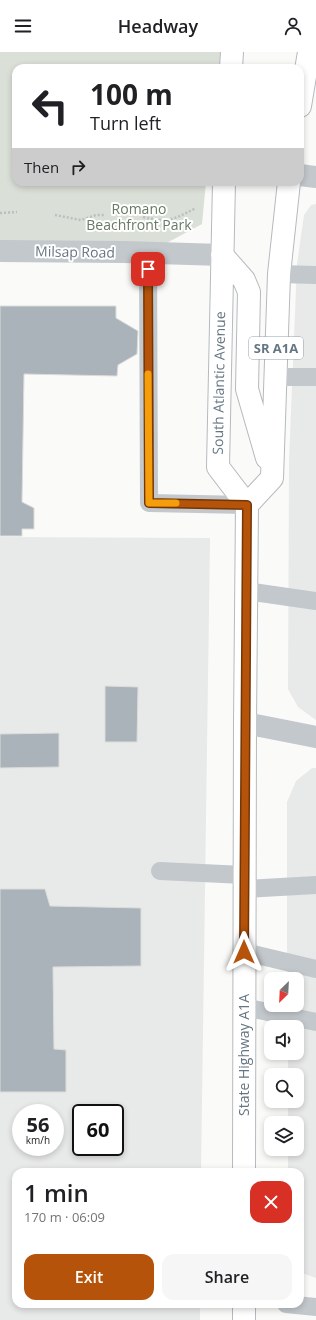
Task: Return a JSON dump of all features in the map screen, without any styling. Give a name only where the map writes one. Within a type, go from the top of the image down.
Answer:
[{"type":"main road","points":[[231,64],[232,52]]},
{"type":"main road","points":[[304,82],[309,52]]},
{"type":"main road","name":"South Atlantic Avenue","points":[[224,186],[218,467],[247,505]]},
{"type":"main road","name":"SR A1A","points":[[272,478],[279,274],[289,186]]},
{"type":"main road","points":[[222,255],[244,280],[249,292],[247,388],[272,478],[247,505]]},
{"type":"main road","name":"State Highway A1A","points":[[244,1168],[244,882],[247,505]]},
{"type":"main road","points":[[244,1308],[244,1320]]},
{"type":"street","points":[[304,176],[316,177]]},
{"type":"street","name":"Milsap Road","points":[[0,252],[222,255]]},
{"type":"street","points":[[245,723],[316,738]]},
{"type":"lane","points":[[148,253],[149,503],[247,505]]},
{"type":"lane","points":[[279,274],[316,275]]},
{"type":"lane","points":[[275,377],[316,377]]},
{"type":"lane","points":[[246,591],[316,601]]},
{"type":"lane","points":[[160,871],[244,882],[316,885]]},
{"type":"lane","points":[[244,952],[316,969]]},
{"type":"lane","points":[[244,1007],[316,1022]]},
{"type":"lane","points":[[304,1306],[316,1307]]},
{"type":"path","points":[[143,217],[158,221],[173,220],[196,208]]},
{"type":"path","points":[[0,213],[17,212]]},
{"type":"path","points":[[55,215],[81,220],[96,215],[104,215]]},
{"type":"shaded area","points":[[316,204],[316,720],[298,707],[288,689],[289,461],[297,264],[304,215],[311,205]]},
{"type":"shaded area","points":[[0,537],[210,538],[201,1168],[12,1168],[12,1308],[200,1308],[200,1320],[0,1320]]},
{"type":"shaded area","points":[[312,768],[316,768],[316,1278],[304,1274],[304,1168],[288,1168],[288,1156],[304,1156],[304,1116],[288,1116],[288,1108],[304,1108],[304,1068],[288,1068],[288,1060],[304,1060],[304,1020],[288,1020],[288,1012],[304,1012],[304,972],[287,972],[287,802],[296,781]]},
{"type":"green space","name":"Romano Beachfront Park","points":[[0,52],[227,52],[224,64],[12,64],[12,186],[206,186],[202,224],[148,253],[0,251]]},
{"type":"building","points":[[0,306],[116,306],[116,318],[138,331],[137,354],[118,365],[117,376],[24,374],[22,502],[34,508],[34,529],[22,529],[22,536],[0,536]]},
{"type":"building","points":[[105,686],[138,687],[137,742],[105,742]]},
{"type":"building","points":[[59,733],[59,767],[0,768],[0,734]]},
{"type":"building","points":[[0,889],[45,889],[50,906],[141,908],[141,966],[53,967],[54,1049],[66,1050],[66,1092],[0,1092]]},
{"type":"slow traffic","points":[[148,374],[149,503],[176,503]]},
{"type":"route","points":[[148,269],[149,503],[247,505],[244,952]]}]
